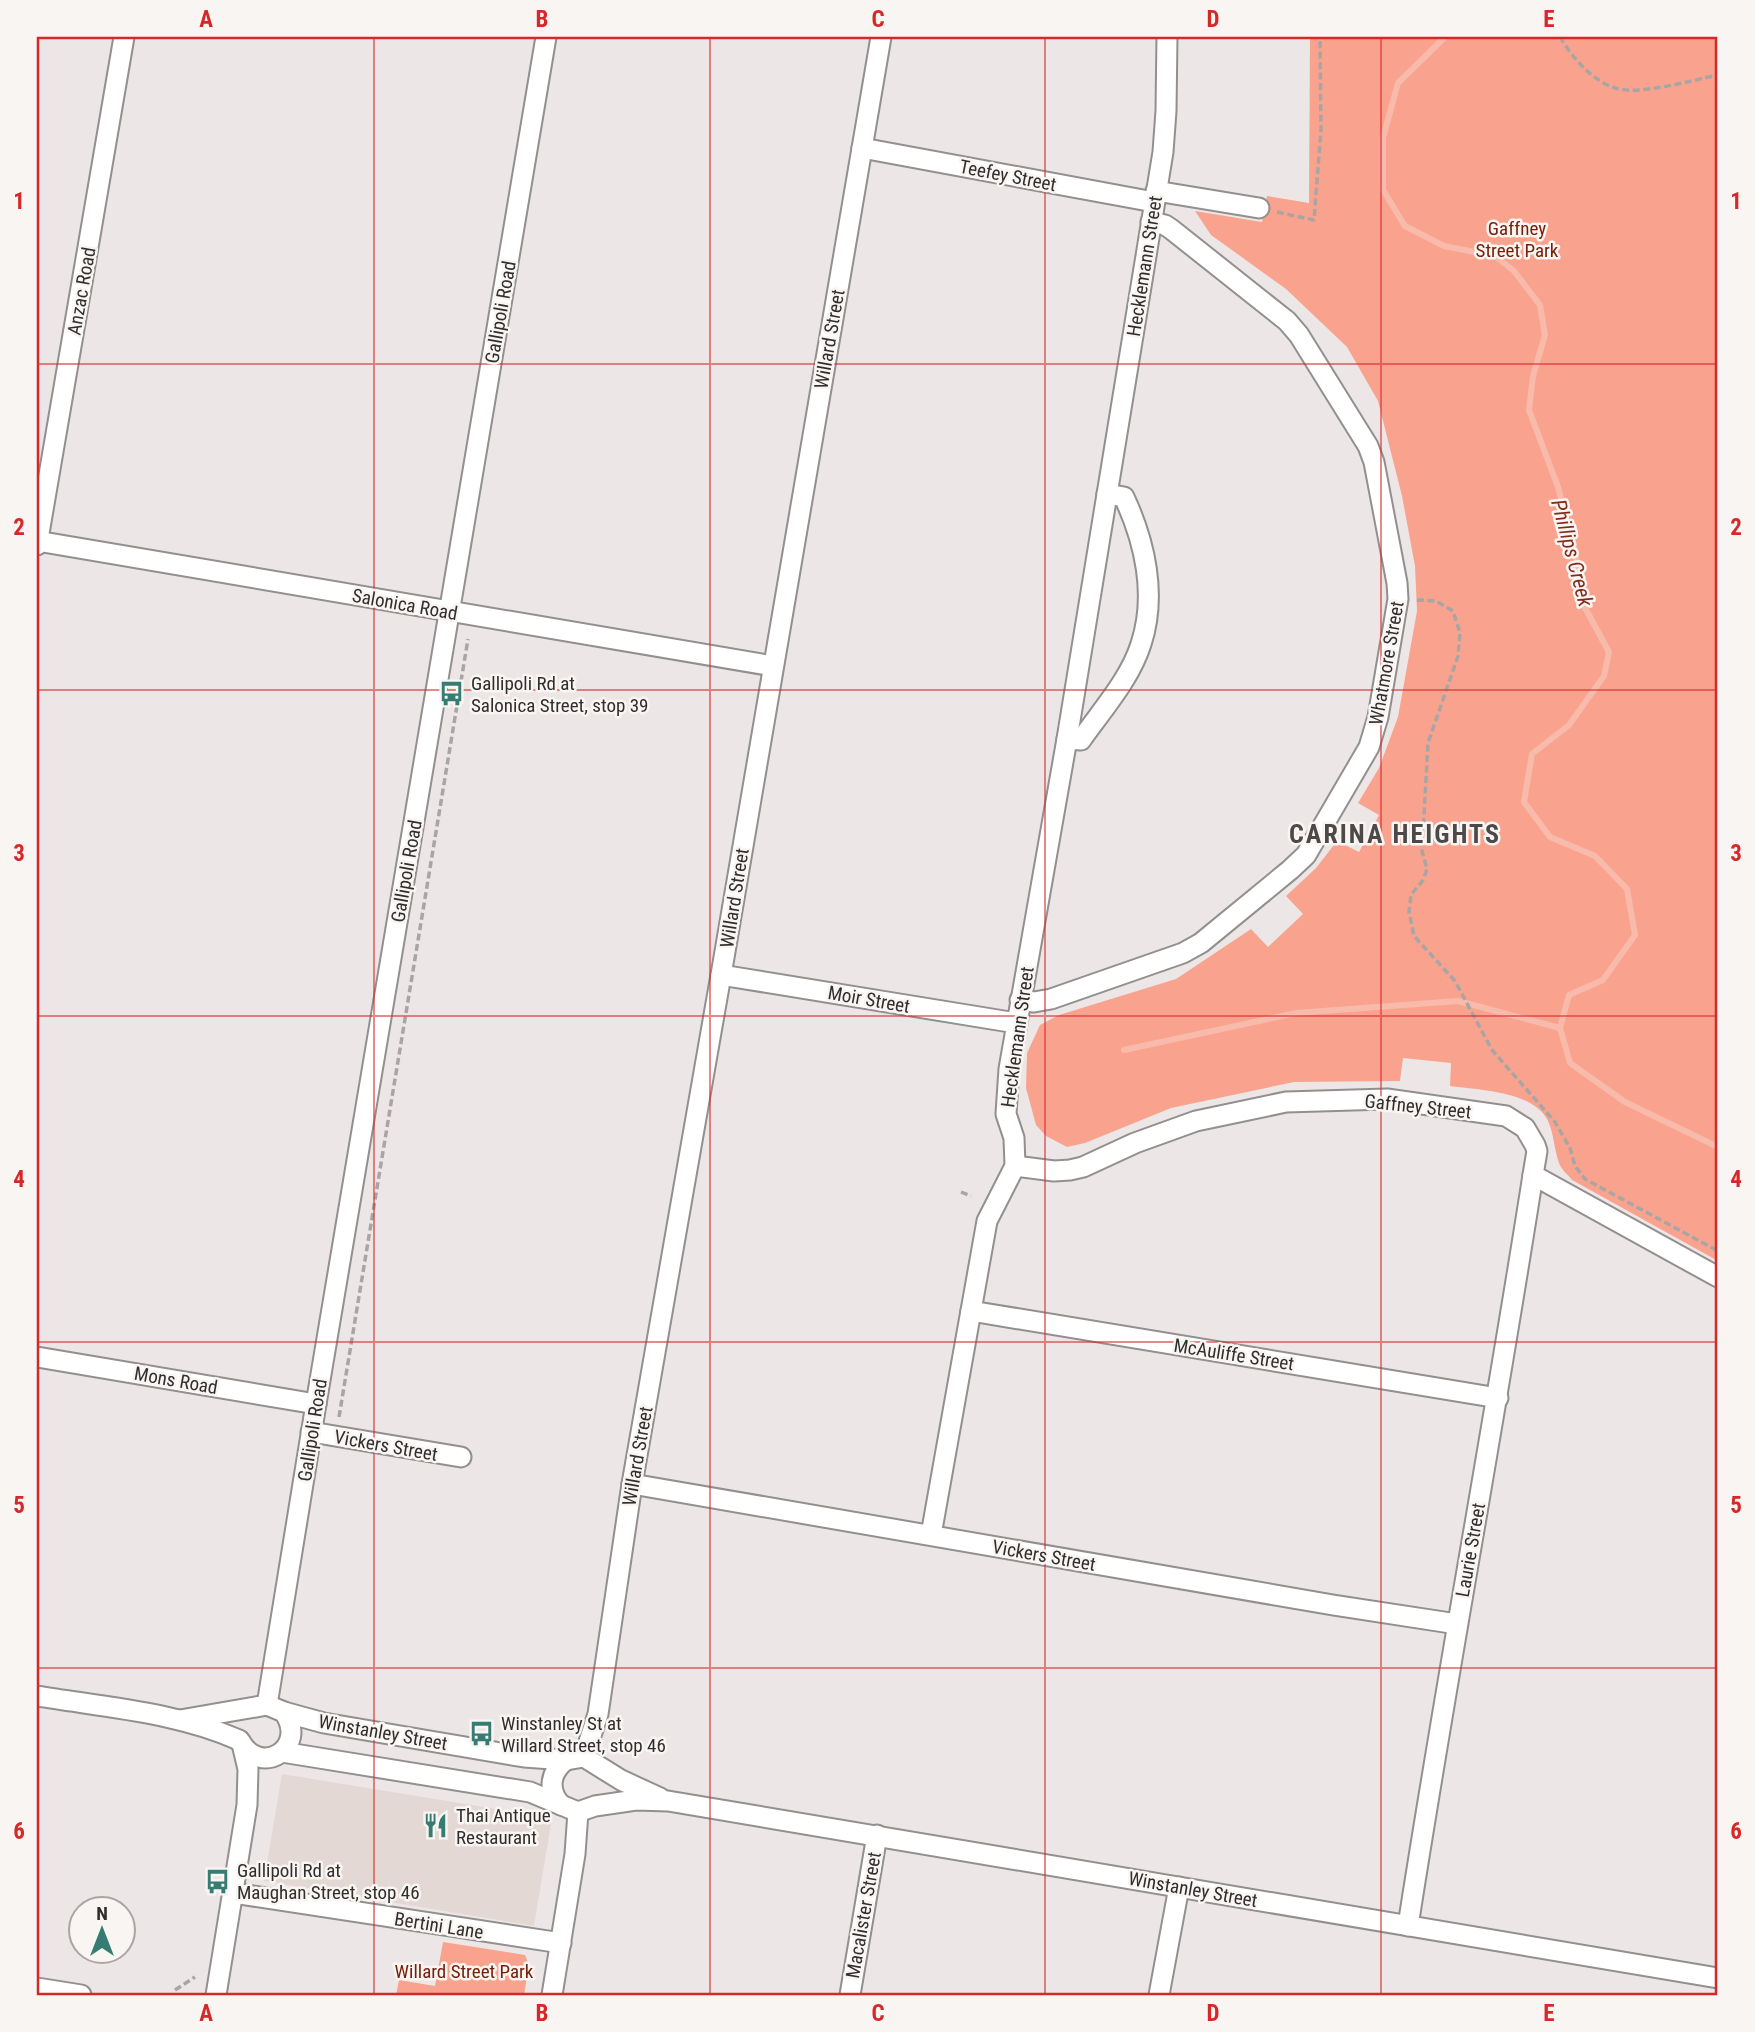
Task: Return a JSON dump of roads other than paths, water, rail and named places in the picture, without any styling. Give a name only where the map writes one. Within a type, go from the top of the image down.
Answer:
[{"type":"street","name":"Anzac Road","points":[[37,543],[124,37]]},
{"type":"street","name":"Gallipoli Road","points":[[267,1709],[311,1432],[546,37]]},
{"type":"street","name":"Willard Street","points":[[583,1761],[598,1714],[632,1484],[722,975],[880,37]]},
{"type":"street","name":"Hecklemann Street","points":[[1015,1166],[1015,1148],[1007,1121],[1006,1102],[1016,1023],[1067,739],[1163,152],[1167,37]]},
{"type":"street","name":"Teefey Street","points":[[862,148],[1155,197],[1259,208]]},
{"type":"street","name":"Whatmore Street","points":[[1020,1000],[1034,1002],[1051,999],[1183,953],[1201,943],[1306,855],[1369,747],[1398,599],[1374,462],[1368,446],[1299,335],[1273,309],[1171,229],[1151,222]]},
{"type":"street","points":[[1067,739],[1082,740],[1128,673],[1141,645],[1149,610],[1147,567],[1134,520],[1124,497],[1107,494]]},
{"type":"street","name":"Salonica Road","points":[[37,543],[773,666]]},
{"type":"street","name":"Moir Street","points":[[722,975],[1016,1023]]},
{"type":"street","name":"Gaffney Street","points":[[1015,1166],[1054,1171],[1083,1167],[1135,1143],[1196,1121],[1286,1102],[1387,1099],[1506,1116],[1525,1128],[1535,1145],[1537,1150],[1533,1175]]},
{"type":"street","points":[[930,1535],[987,1221],[1015,1166]]},
{"type":"street","points":[[1533,1175],[1718,1277]]},
{"type":"street","name":"Laurie Street","points":[[1408,1926],[1533,1175]]},
{"type":"street","name":"McAuliffe Street","points":[[971,1311],[1498,1398]]},
{"type":"street","name":"Mons Road","points":[[37,1357],[316,1404]]},
{"type":"street","name":"Vickers Street","points":[[311,1432],[461,1457]]},
{"type":"street","name":"Vickers Street","points":[[632,1484],[1307,1601],[1457,1624]]},
{"type":"street","name":"Winstanley Street","points":[[37,1696],[180,1720],[212,1728],[241,1744],[257,1758],[279,1754],[530,1792],[578,1808],[636,1800],[668,1801],[1718,1978]]},
{"type":"street","points":[[216,1995],[247,1805],[247,1769],[239,1723],[267,1709]]},
{"type":"street","name":"Winstanley Street","points":[[180,1720],[267,1709],[324,1723],[524,1757],[583,1761],[668,1801]]},
{"type":"street","name":"Winstanley Street","points":[[267,1709],[291,1728],[288,1745],[279,1754]]},
{"type":"street","points":[[247,1805],[260,1772],[279,1754]]},
{"type":"street","points":[[583,1761],[604,1774],[605,1792],[578,1808],[552,1790],[552,1781],[554,1773],[583,1761]]},
{"type":"street","points":[[552,1995],[575,1854],[578,1808]]},
{"type":"street","name":"Macalister Street","points":[[850,1995],[877,1835]]},
{"type":"street","points":[[1159,1995],[1178,1887]]},
{"type":"street","name":"Bertini Lane","points":[[233,1893],[561,1943]]},
{"type":"street","points":[[37,1988],[81,1995]]},
{"type":"waterway","name":"Phillips Creek","points":[[1445,37],[1398,83],[1383,138],[1383,190],[1405,226],[1444,246],[1495,256],[1514,271],[1540,305],[1545,335],[1533,376],[1529,410],[1558,487],[1575,550],[1583,604],[1609,652],[1604,676],[1569,725],[1532,754],[1524,802],[1550,837],[1595,856],[1627,889],[1635,935],[1603,980],[1569,995],[1560,1028],[1570,1063],[1625,1102],[1718,1147]]},
{"type":"waterway","points":[[1124,1050],[1296,1013],[1458,1001],[1560,1028]]},
{"type":"place","name":"Gallipoli Rd at Salonica Street, stop 39","points":[[451,694]]},
{"type":"place","name":"Winstanley St at Willard Street, stop 46","points":[[481,1734]]},
{"type":"place","name":"Thai Antique Restaurant","points":[[436,1826]]},
{"type":"place","name":"Gallipoli Rd at Maughan Street, stop 46","points":[[217,1881]]},
{"type":"district","name":"CARINA HEIGHTS","points":[[1395,834]]},
{"type":"park label","name":"Gaffney Street Park","points":[[1517,239]]},
{"type":"park label","name":"Willard Street Park","points":[[464,1971]]}]
